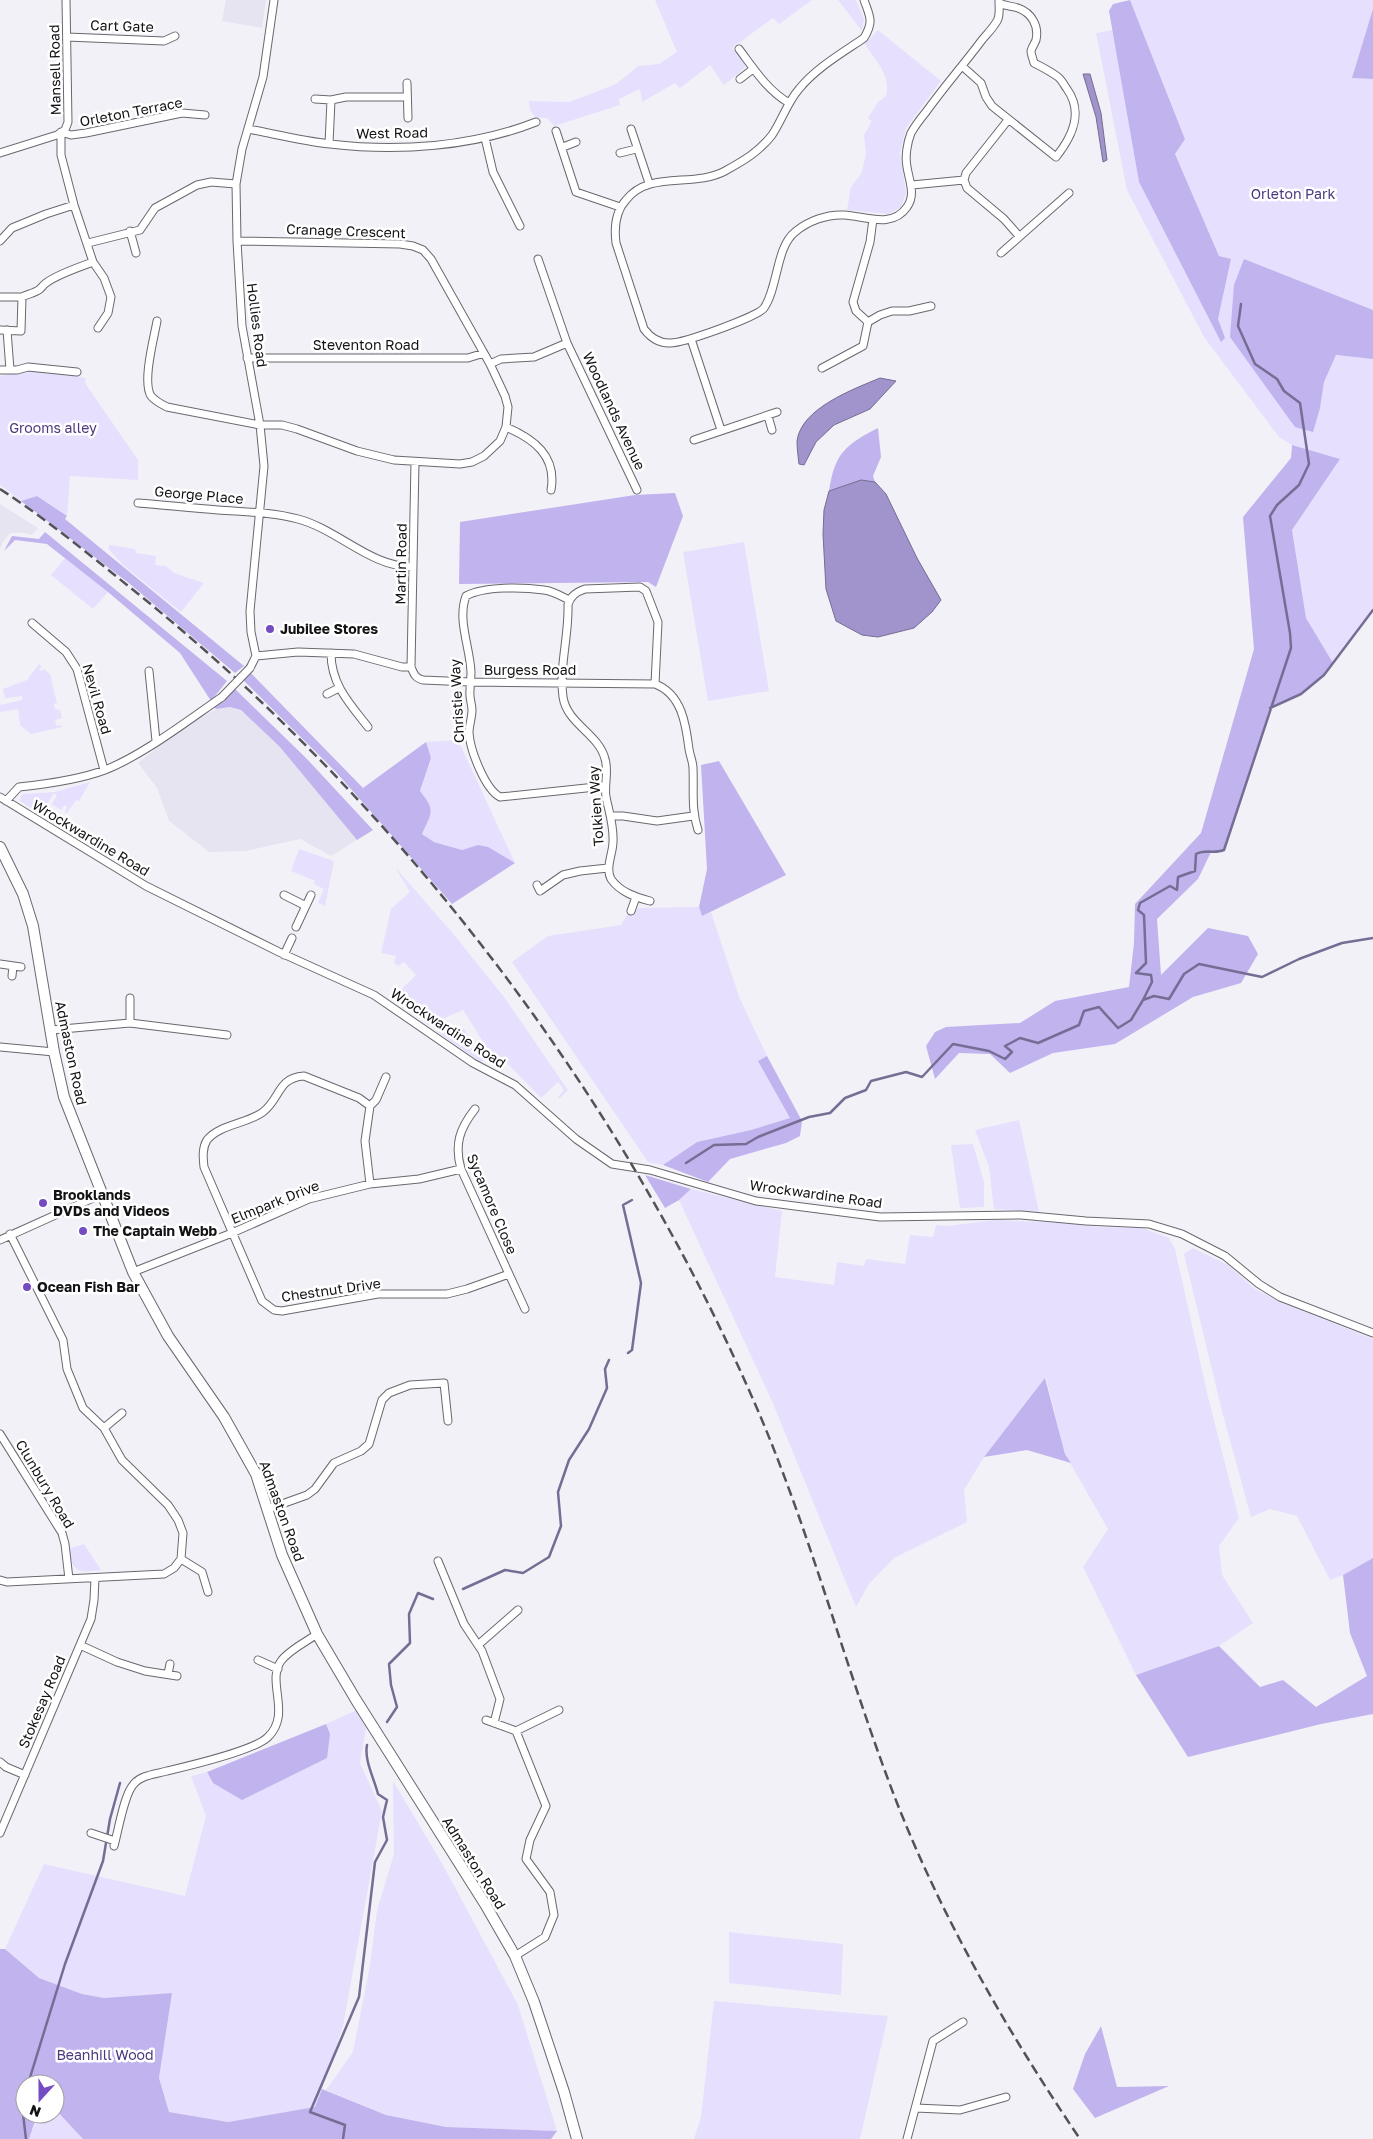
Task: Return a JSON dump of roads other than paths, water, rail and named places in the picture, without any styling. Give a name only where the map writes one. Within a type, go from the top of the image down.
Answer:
[{"type":"street","name":"Mansell Road","points":[[0,153],[63,131],[68,122],[66,0]]},
{"type":"street","name":"Hollies Road","points":[[256,656],[251,632],[250,611],[264,466],[260,425],[242,326],[236,184],[240,158],[263,77],[274,0]]},
{"type":"street","points":[[864,0],[871,17],[870,27],[864,38],[806,82],[789,103],[773,134],[752,156],[720,174],[649,183],[632,192],[620,207],[615,230],[616,243],[644,329],[650,337],[670,344],[691,339],[759,314],[769,299],[785,244],[794,233],[824,217],[843,215],[889,220],[903,212],[911,198],[912,186],[906,166],[907,148],[912,133],[938,95],[970,57],[998,19],[999,1]]},
{"type":"street","points":[[962,66],[981,84],[992,106],[1056,157],[1064,147],[1075,125],[1075,107],[1072,96],[1059,78],[1034,62],[1031,50],[1036,41],[1036,32],[1035,23],[1029,14],[1018,8],[1006,7],[999,1]]},
{"type":"street","name":"Cart Gate","points":[[67,37],[164,40],[175,36]]},
{"type":"street","points":[[740,49],[753,69],[778,96],[789,103]]},
{"type":"street","points":[[740,79],[753,69]]},
{"type":"street","points":[[407,83],[408,118]]},
{"type":"street","points":[[315,99],[407,97]]},
{"type":"street","points":[[329,144],[331,100]]},
{"type":"street","name":"Orleton Terrace","points":[[63,131],[71,135],[80,134],[182,113],[205,115]]},
{"type":"street","points":[[1008,120],[966,173],[964,180],[967,188],[1004,219],[1019,236]]},
{"type":"street","name":"West Road","points":[[248,129],[329,144],[369,148],[420,147],[485,138],[536,122]]},
{"type":"street","points":[[631,129],[636,149],[649,183]]},
{"type":"street","points":[[63,131],[61,155],[74,205],[93,262],[104,278],[111,297],[108,313],[98,328]]},
{"type":"street","points":[[556,131],[563,147],[576,192],[620,207]]},
{"type":"street","points":[[485,138],[493,172],[520,226]]},
{"type":"street","points":[[563,147],[576,142]]},
{"type":"street","points":[[620,153],[636,149]]},
{"type":"street","points":[[912,186],[964,180]]},
{"type":"street","points":[[88,243],[140,230],[154,208],[197,185],[211,182],[236,184]]},
{"type":"street","points":[[1001,253],[1069,193]]},
{"type":"street","points":[[0,241],[12,228],[74,205]]},
{"type":"street","points":[[868,322],[856,311],[853,302],[870,242],[873,219]]},
{"type":"street","points":[[130,231],[136,253]]},
{"type":"street","name":"Cranage Crescent","points":[[237,241],[400,244],[418,248],[431,258],[490,364],[508,407],[506,427]]},
{"type":"street","name":"Woodlands Avenue","points":[[538,259],[567,342],[638,490]]},
{"type":"street","points":[[0,297],[22,297],[39,290],[46,283],[66,274],[70,270],[93,262]]},
{"type":"street","points":[[10,370],[4,330],[22,331],[22,297]]},
{"type":"street","points":[[822,368],[862,346],[868,322],[880,315],[931,306]]},
{"type":"street","points":[[157,322],[147,382],[151,396],[158,403],[167,407],[260,425],[282,425],[357,451],[416,462],[460,464],[472,462],[493,449],[500,441],[506,427],[526,436],[537,444],[554,476],[551,490]]},
{"type":"street","points":[[691,339],[721,430]]},
{"type":"street","name":"Woodlands Avenue","points":[[490,364],[501,359],[534,357],[567,342]]},
{"type":"street","name":"Steventon Road","points":[[247,358],[468,358],[484,353]]},
{"type":"street","points":[[0,370],[28,367],[77,372]]},
{"type":"street","points":[[694,440],[777,412]]},
{"type":"street","points":[[768,416],[772,430]]},
{"type":"street","name":"Martin Road","points":[[411,667],[416,462]]},
{"type":"street","name":"George Place","points":[[138,503],[259,513],[300,519],[317,526],[377,559],[400,567],[413,567]]},
{"type":"street","points":[[569,600],[576,592],[585,589],[640,588],[646,591],[658,622],[655,684],[662,686],[671,695],[682,712],[688,732],[693,767],[693,816],[698,830]]},
{"type":"street","name":"Christie Way","points":[[569,600],[558,594],[537,589],[484,590],[475,591],[466,596],[462,615],[471,671],[472,711],[469,730],[470,741],[484,778],[496,794],[506,797],[606,786]]},
{"type":"street","name":"Tolkien Way","points":[[569,600],[563,698],[570,715],[598,744],[605,758],[606,786],[612,816],[613,846],[608,868]]},
{"type":"street","name":"Nevil Road","points":[[32,623],[66,652],[78,669],[104,770]]},
{"type":"street","points":[[3,799],[19,787],[52,784],[104,770],[142,751],[222,697],[250,668],[256,656],[298,652],[354,654],[402,667],[411,667]]},
{"type":"street","points":[[331,653],[331,666],[339,688],[368,727]]},
{"type":"street","name":"Burgess Road","points":[[411,667],[417,678],[423,680],[563,684],[580,682],[604,685],[655,684]]},
{"type":"street","points":[[149,671],[156,741]]},
{"type":"street","points":[[327,694],[339,688]]},
{"type":"street","name":"Wrockwardine Road","points":[[3,799],[146,886],[284,954],[374,995],[474,1063],[515,1085],[576,1139],[612,1164],[650,1170],[756,1201],[880,1217],[1021,1215],[1148,1224],[1182,1234],[1225,1256],[1259,1284],[1280,1297],[1373,1333]]},
{"type":"street","points":[[612,816],[657,821],[693,816]]},
{"type":"street","name":"Admaston Road","points":[[0,847],[22,894],[33,926],[54,1052],[64,1097],[133,1272],[168,1336],[224,1417],[252,1466],[282,1555],[317,1634],[356,1700],[485,1904],[515,1956],[534,2002],[564,2092],[577,2139]]},
{"type":"street","points":[[537,885],[540,891],[563,875],[608,868],[611,878],[621,890],[650,902]]},
{"type":"street","points":[[284,895],[306,906]]},
{"type":"street","points":[[296,927],[311,895]]},
{"type":"street","points":[[631,911],[636,897]]},
{"type":"street","points":[[284,954],[292,938]]},
{"type":"street","points":[[0,964],[17,966],[12,976]]},
{"type":"street","points":[[130,998],[130,1023]]},
{"type":"street","points":[[51,1030],[130,1023],[226,1035]]},
{"type":"street","points":[[0,1048],[54,1052]]},
{"type":"street","name":"Chestnut Drive","points":[[370,1106],[359,1098],[304,1076],[295,1077],[286,1080],[271,1105],[263,1112],[214,1134],[206,1142],[203,1154],[204,1167],[262,1301],[267,1306],[282,1311],[378,1294],[446,1294],[467,1290],[509,1274]]},
{"type":"street","points":[[370,1184],[365,1140],[370,1106],[376,1100],[386,1077]]},
{"type":"street","name":"Sycamore Close","points":[[475,1109],[466,1120],[456,1146],[461,1169],[525,1309]]},
{"type":"street","name":"Elmpark Drive","points":[[133,1272],[232,1233],[309,1199],[370,1184],[418,1179],[461,1169]]},
{"type":"street","points":[[0,1240],[102,1194]]},
{"type":"street","points":[[0,1580],[7,1582],[164,1574],[174,1568],[181,1559],[183,1533],[178,1520],[168,1505],[122,1460],[104,1428],[83,1408],[67,1369],[63,1340],[10,1234]]},
{"type":"street","points":[[268,1510],[307,1495],[334,1464],[361,1451],[369,1444],[382,1400],[389,1393],[410,1385],[444,1383],[448,1421]]},
{"type":"street","points":[[104,1428],[122,1412]]},
{"type":"street","name":"Clunbury Road","points":[[0,1434],[62,1533],[69,1579]]},
{"type":"street","points":[[181,1559],[202,1572],[208,1592]]},
{"type":"street","points":[[438,1561],[464,1624],[482,1651],[500,1699],[494,1723]]},
{"type":"street","name":"Stokesay Road","points":[[0,1833],[91,1620],[94,1600],[94,1578]]},
{"type":"street","points":[[478,1645],[518,1610]]},
{"type":"street","points":[[91,1833],[114,1843],[130,1790],[138,1780],[198,1764],[249,1747],[267,1738],[278,1721],[277,1683],[279,1663],[284,1657],[317,1634]]},
{"type":"street","points":[[80,1645],[145,1671],[177,1676]]},
{"type":"street","points":[[258,1660],[278,1669]]},
{"type":"street","points":[[168,1674],[170,1664]]},
{"type":"street","points":[[486,1720],[516,1731],[559,1710]]},
{"type":"street","points":[[515,1956],[545,1937],[554,1915],[550,1892],[526,1859],[530,1840],[546,1806],[516,1731]]},
{"type":"street","points":[[0,1762],[6,1768],[25,1775]]},
{"type":"street","points":[[907,2139],[934,2041],[963,2022]]},
{"type":"street","points":[[916,2108],[960,2110],[1006,2097]]},
{"type":"waterway","points":[[1143,1000],[1152,982],[1151,975],[1136,973],[1146,963],[1144,915],[1138,910],[1140,903],[1170,886],[1177,890],[1178,877],[1195,871],[1196,854],[1224,850],[1291,648],[1270,516],[1277,505],[1299,485],[1309,464],[1300,403],[1284,391],[1277,379],[1255,364],[1238,326],[1241,304]]},
{"type":"waterway","points":[[1270,708],[1301,694],[1324,675],[1373,610]]},
{"type":"waterway","points":[[686,1163],[714,1145],[746,1144],[758,1137],[809,1117],[830,1113],[845,1098],[866,1090],[871,1081],[906,1072],[922,1077],[953,1044],[989,1051],[1005,1059],[1012,1052],[1005,1046],[1020,1038],[1038,1043],[1079,1025],[1084,1011],[1099,1007],[1118,1028],[1131,1020],[1143,1000],[1154,996],[1169,999],[1184,974],[1199,964],[1262,977],[1299,959],[1342,943],[1373,938]]},
{"type":"waterway","points":[[628,1353],[632,1350],[641,1283],[623,1205],[632,1200]]},
{"type":"waterway","points":[[463,1589],[505,1570],[523,1573],[549,1557],[561,1526],[558,1492],[569,1460],[589,1429],[607,1388],[605,1369],[609,1360]]},
{"type":"waterway","points":[[387,1722],[397,1707],[391,1685],[389,1664],[410,1643],[409,1614],[418,1593],[433,1599]]},
{"type":"waterway","points":[[343,2139],[345,2125],[310,2112],[359,1997],[375,1862],[387,1840],[383,1817],[387,1800],[378,1794],[368,1763],[367,1745]]},
{"type":"waterway","points":[[31,2074],[65,1964],[103,1861],[110,1819],[120,1783]]},
{"type":"waterway","points":[[24,2124],[26,2139]]},
{"type":"railway","points":[[0,489],[53,526],[137,593],[235,677],[328,768],[415,864],[497,966],[573,1072],[642,1182],[704,1296],[759,1413],[796,1509],[862,1706],[897,1803],[935,1891],[1003,2018],[1080,2139]]},
{"type":"place","name":"Jubilee Stores","points":[[270,629]]},
{"type":"place","name":"Brooklands DVDs and Videos","points":[[43,1203]]},
{"type":"place","name":"The Captain Webb","points":[[83,1231]]},
{"type":"place","name":"Ocean Fish Bar","points":[[27,1287]]},
{"type":"park label","name":"Orleton Park","points":[[1293,194]]},
{"type":"park label","name":"Grooms alley","points":[[53,428]]},
{"type":"park label","name":"Beanhill Wood","points":[[105,2055]]}]
